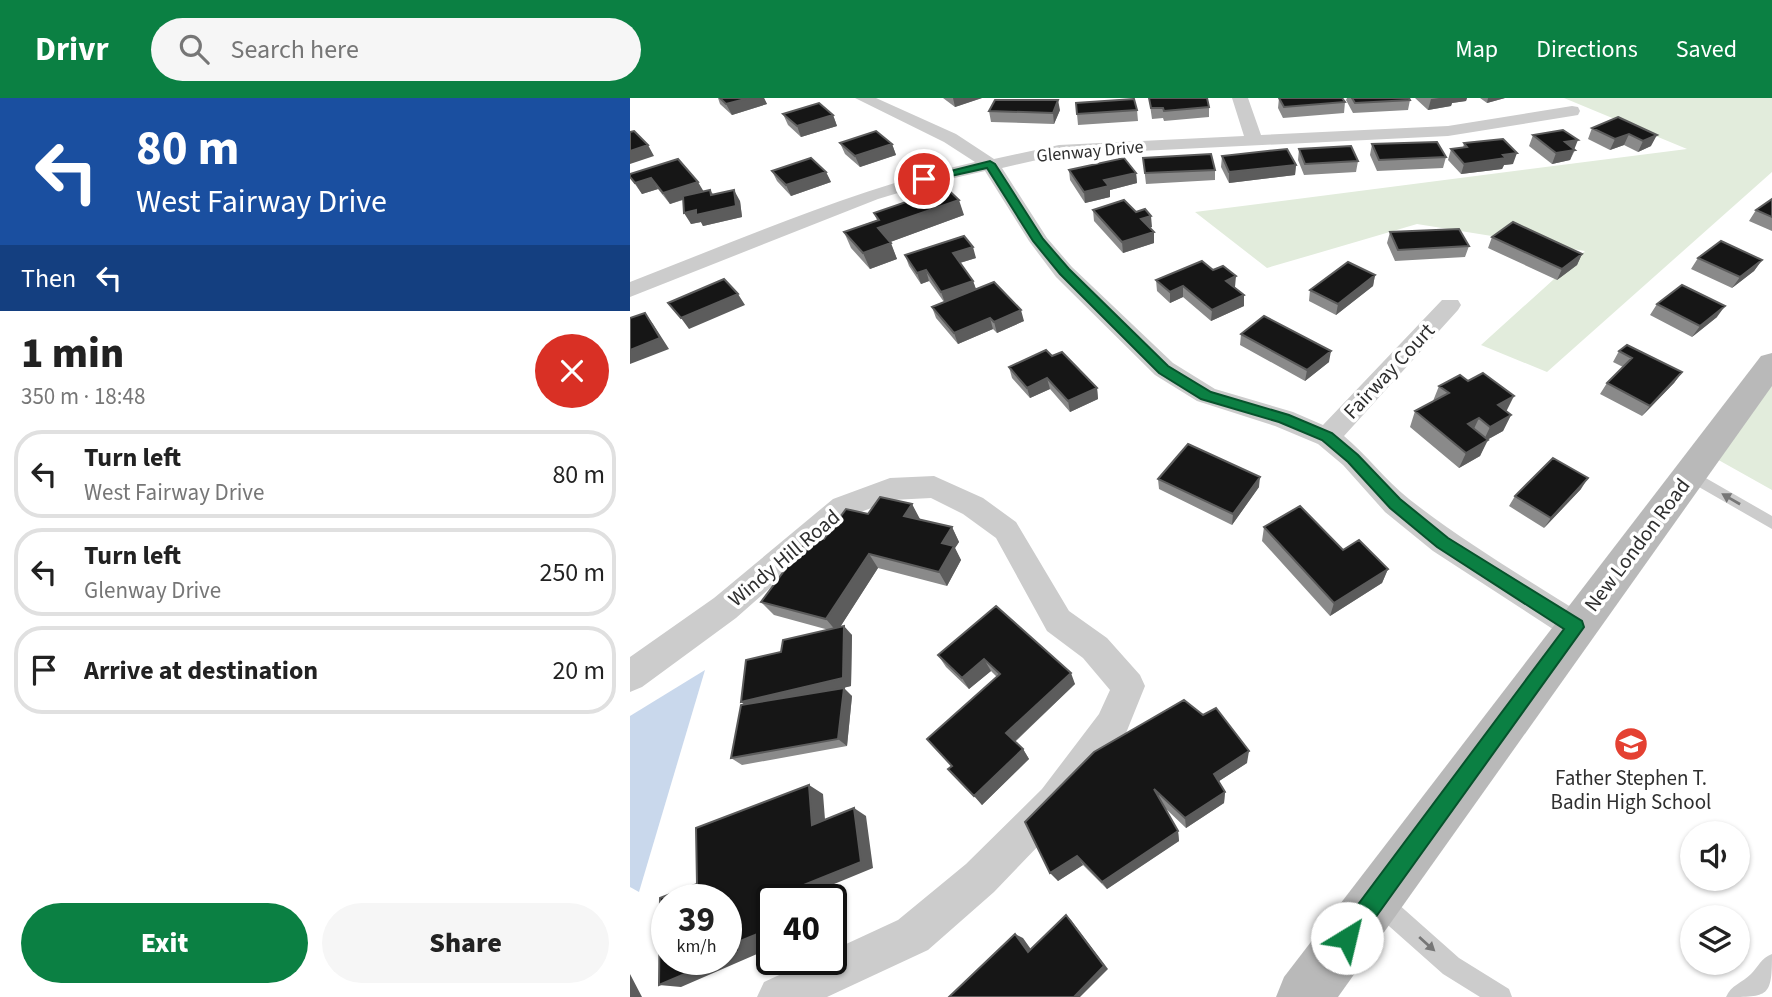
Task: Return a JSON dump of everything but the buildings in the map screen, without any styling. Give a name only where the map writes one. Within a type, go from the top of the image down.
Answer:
[{"type":"street","points":[[863,98],[950,138],[990,164],[1039,241],[1065,272],[1164,369],[1206,396],[1284,419],[1327,437],[1353,458],[1395,504],[1443,542],[1576,627]]},
{"type":"street","points":[[1240,98],[1254,140]]},
{"type":"street","name":"Glenway Drive","points":[[639,287],[872,195],[924,179],[1059,150],[1448,131],[1572,111]]},
{"type":"street","points":[[630,264],[639,287]]},
{"type":"street","name":"Fairway Court","points":[[1327,437],[1450,305]]},
{"type":"street","name":"New London Road","points":[[1304,997],[1772,363]]},
{"type":"street","name":"Windy Hill Road","points":[[630,676],[725,608],[843,507],[890,489],[934,487],[973,506],[1006,530],[1058,621],[1095,648],[1128,686],[1112,726],[1055,802],[981,878],[913,935],[779,997]]},
{"type":"lane","points":[[1689,475],[1772,523]]},
{"type":"lane","points":[[1376,899],[1451,966],[1502,997]]},
{"type":"lane","points":[[1737,997],[1759,982],[1772,965]]},
{"type":"green space","points":[[1564,98],[1772,98],[1772,172],[1547,372],[1481,345],[1585,251],[1417,224],[1267,268],[1195,212],[1687,149]]},
{"type":"green space","points":[[1772,363],[1772,490],[1706,453]]},
{"type":"water","points":[[705,670],[639,892],[630,887],[630,716]]},
{"type":"place","name":"Father Stephen T. Badin High School","points":[[1631,744]]},
{"type":"route","points":[[924,179],[990,164],[1039,241],[1065,272],[1164,369],[1206,396],[1284,419],[1327,437],[1353,458],[1395,504],[1443,542],[1576,627],[1347,938]]}]
